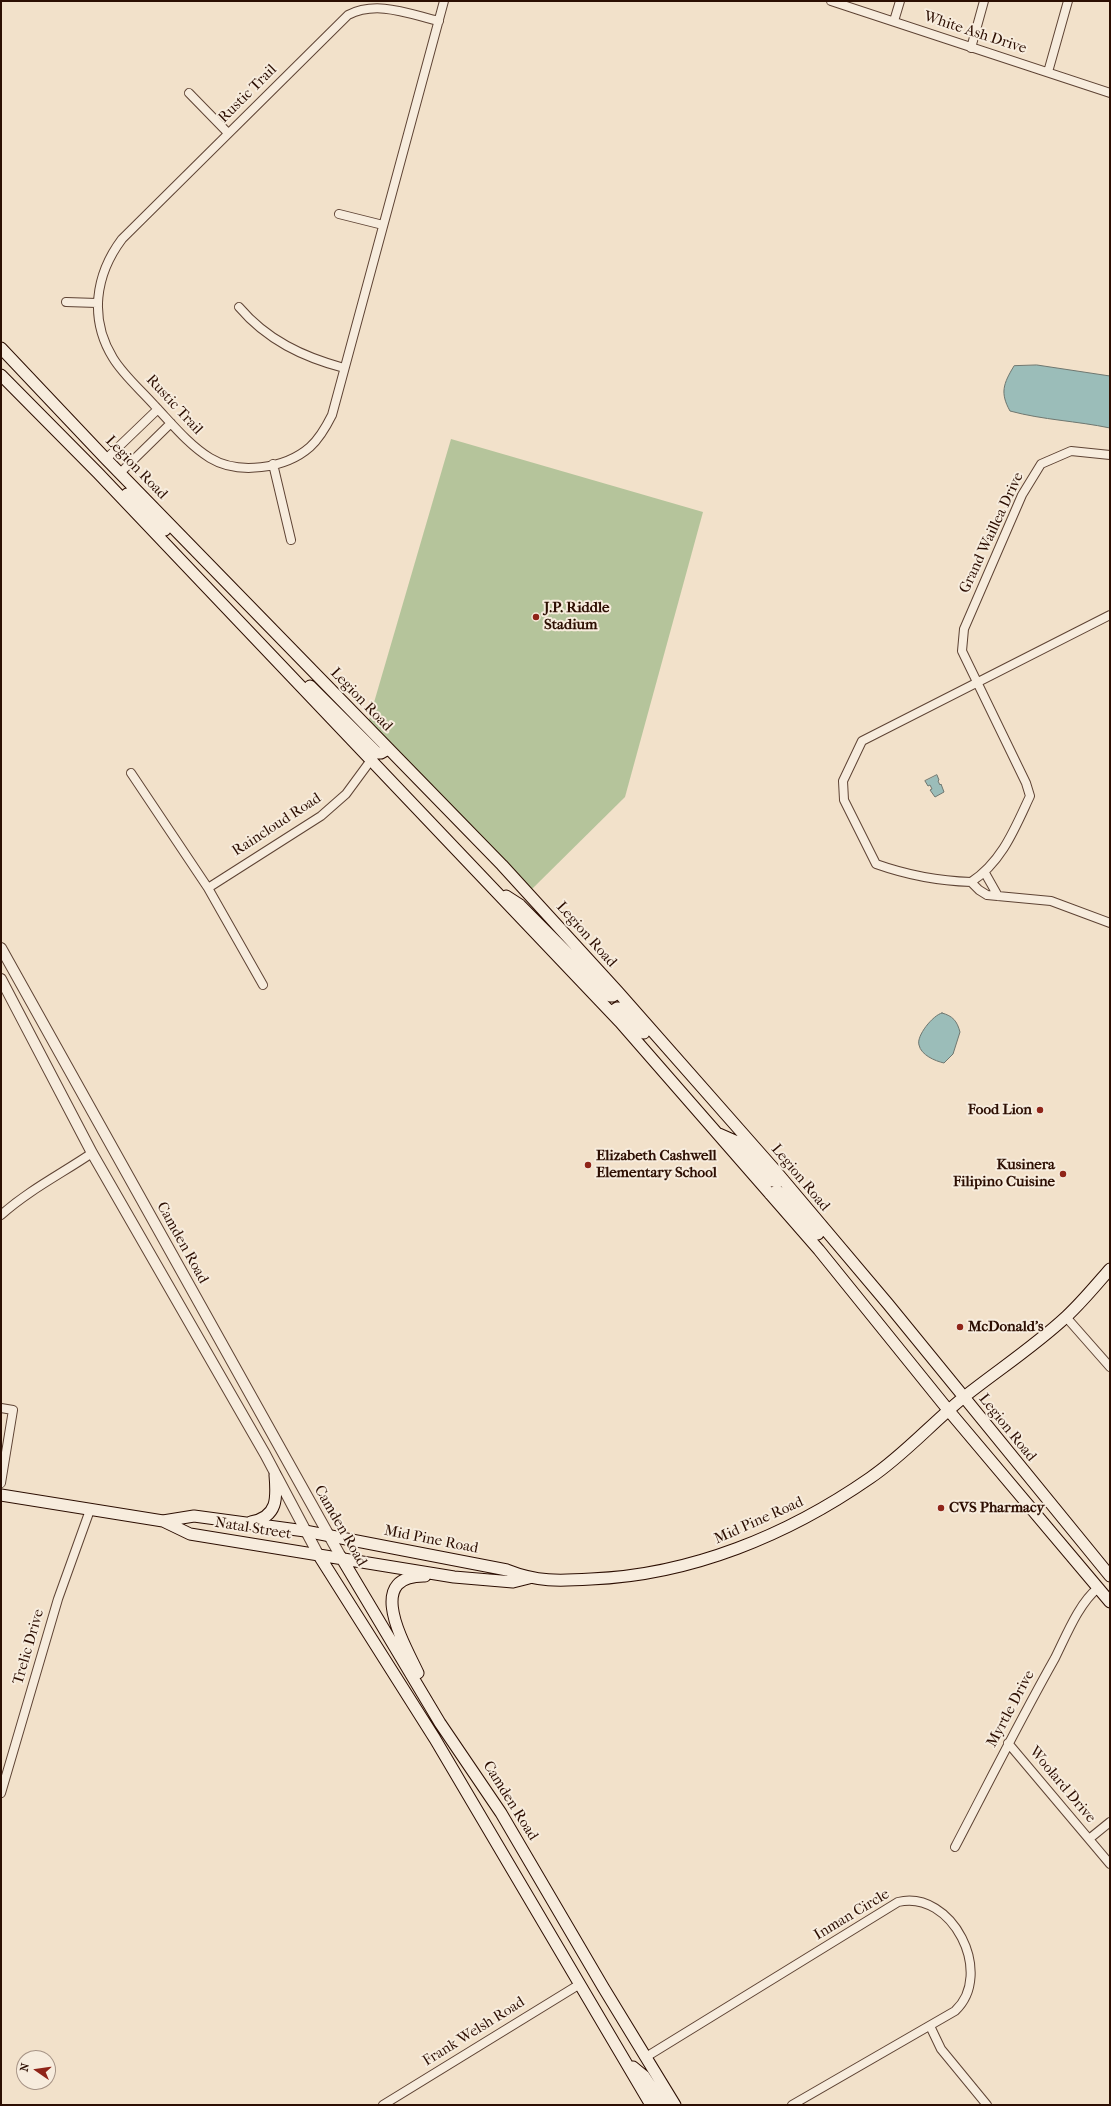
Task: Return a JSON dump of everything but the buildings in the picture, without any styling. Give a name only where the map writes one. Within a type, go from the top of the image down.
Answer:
[{"type":"main road","name":"Legion Road","points":[[1,348],[106,459],[502,865],[618,992],[862,1274],[1110,1576]]},
{"type":"main road","name":"Legion Road","points":[[1,374],[114,490],[611,1012],[819,1250],[949,1411],[1110,1602]]},
{"type":"main road","points":[[41,416],[50,417],[113,476],[120,473]]},
{"type":"main road","points":[[114,490],[122,490],[222,587],[235,592]]},
{"type":"main road","points":[[277,662],[285,663],[293,668],[377,753],[381,753],[388,749]]},
{"type":"main road","points":[[492,887],[520,904],[610,996],[613,996],[618,992]]},
{"type":"main road","points":[[611,1012],[617,1008],[622,1010],[697,1092],[715,1103]]},
{"type":"main road","points":[[717,1133],[735,1141],[772,1181],[783,1181]]},
{"type":"main road","points":[[770,1194],[777,1191],[779,1192],[834,1252],[862,1274]]},
{"type":"main road","name":"Mid Pine Road","points":[[341,1557],[454,1577],[513,1582],[529,1578],[570,1580],[628,1577],[688,1564],[748,1544],[814,1513],[853,1490],[893,1461],[963,1398],[1066,1317],[1110,1269]]},
{"type":"main road","points":[[244,1523],[261,1520],[270,1514],[276,1502],[275,1475]]},
{"type":"main road","name":"Natal Street","points":[[1,1495],[163,1521],[190,1534],[341,1557]]},
{"type":"main road","name":"Natal Street","points":[[163,1521],[194,1516],[327,1535]]},
{"type":"main road","name":"Mid Pine Road","points":[[327,1535],[507,1570],[529,1578]]},
{"type":"main road","name":"Camden Road","points":[[318,1554],[435,1739],[652,2105]]},
{"type":"main road","name":"Camden Road","points":[[341,1557],[440,1723],[501,1813],[603,1987],[675,2105]]},
{"type":"main road","points":[[440,1723],[390,1608],[396,1586],[404,1579],[414,1576],[454,1577]]},
{"type":"main road","points":[[625,2060],[644,2076],[663,2105]]},
{"type":"street","name":"Rustic Trail","points":[[439,21],[384,7],[374,6],[356,10],[348,15],[122,239],[114,250],[102,275],[97,302],[102,335],[114,359],[158,409],[197,449],[220,463],[246,468],[286,461],[303,452],[318,439],[326,429],[332,415],[344,368],[439,21],[444,1]]},
{"type":"street","name":"White Ash Drive","points":[[831,1],[1110,93]]},
{"type":"street","points":[[894,21],[900,1]]},
{"type":"street","points":[[971,48],[984,1]]},
{"type":"street","points":[[1048,72],[1068,1]]},
{"type":"street","points":[[189,93],[228,133]]},
{"type":"street","points":[[339,214],[383,225]]},
{"type":"street","points":[[66,302],[97,302]]},
{"type":"street","points":[[238,308],[261,330],[279,342],[320,361],[344,368]]},
{"type":"street","points":[[106,459],[158,409]]},
{"type":"street","points":[[120,473],[171,423]]},
{"type":"street","name":"Grand Waillea Drive","points":[[985,873],[1006,846],[1030,796],[1026,783],[962,649],[964,629],[1022,495],[1041,464],[1071,451],[1110,455]]},
{"type":"street","points":[[273,464],[291,540]]},
{"type":"street","points":[[998,896],[985,873],[971,882],[950,881],[897,872],[876,864],[844,800],[843,781],[862,741],[1110,615]]},
{"type":"street","name":"Raincloud Road","points":[[208,888],[321,816],[346,794],[371,760]]},
{"type":"street","points":[[131,773],[208,888],[263,986]]},
{"type":"street","points":[[971,882],[987,895],[1051,901],[1110,923]]},
{"type":"street","points":[[979,890],[992,884]]},
{"type":"street","name":"Camden Road","points":[[1,948],[327,1535],[341,1557]]},
{"type":"street","name":"Camden Road","points":[[1,979],[92,1154],[275,1475],[318,1554]]},
{"type":"street","points":[[1,1215],[18,1200],[43,1183],[92,1154]]},
{"type":"street","points":[[1066,1317],[1110,1367]]},
{"type":"street","points":[[1,1408],[13,1410],[1,1483]]},
{"type":"street","name":"Trelic Drive","points":[[1,1794],[4,1790],[58,1599],[90,1510]]},
{"type":"street","name":"Myrtle Drive","points":[[955,1847],[1008,1743],[1090,1595],[1098,1588]]},
{"type":"street","name":"Woolard Drive","points":[[1008,1743],[1110,1864]]},
{"type":"street","points":[[1089,1839],[1110,1822]]},
{"type":"street","name":"Inman Circle","points":[[646,2057],[898,1902],[905,1900],[925,1902],[945,1915],[958,1933],[968,1957],[971,1980],[967,1997],[955,2011],[792,2105]]},
{"type":"street","name":"Frank Welsh Road","points":[[383,2105],[580,1984]]},
{"type":"street","points":[[930,2026],[941,2049],[987,2105]]},
{"type":"green space","name":"J.P. Riddle Stadium","points":[[451,439],[703,512],[625,797],[532,889],[368,723]]},
{"type":"water","points":[[1037,365],[1110,376],[1110,428],[1010,411],[1005,399],[1004,388],[1010,372],[1014,366]]},
{"type":"water","points":[[937,775],[938,781],[944,792],[935,797],[930,790],[932,789],[930,785],[928,786],[925,781]]},
{"type":"water","points":[[942,1013],[954,1020],[960,1032],[953,1054],[944,1063],[925,1055],[920,1049],[919,1045],[920,1036],[926,1026]]},
{"type":"place","name":"J.P. Riddle Stadium","points":[[536,617]]},
{"type":"place","name":"Food Lion","points":[[1040,1110]]},
{"type":"place","name":"Elizabeth Cashwell Elementary School","points":[[588,1165]]},
{"type":"place","name":"Kusinera Filipino Cuisine","points":[[1063,1174]]},
{"type":"place","name":"McDonald's","points":[[960,1327]]},
{"type":"place","name":"CVS Pharmacy","points":[[941,1508]]}]
